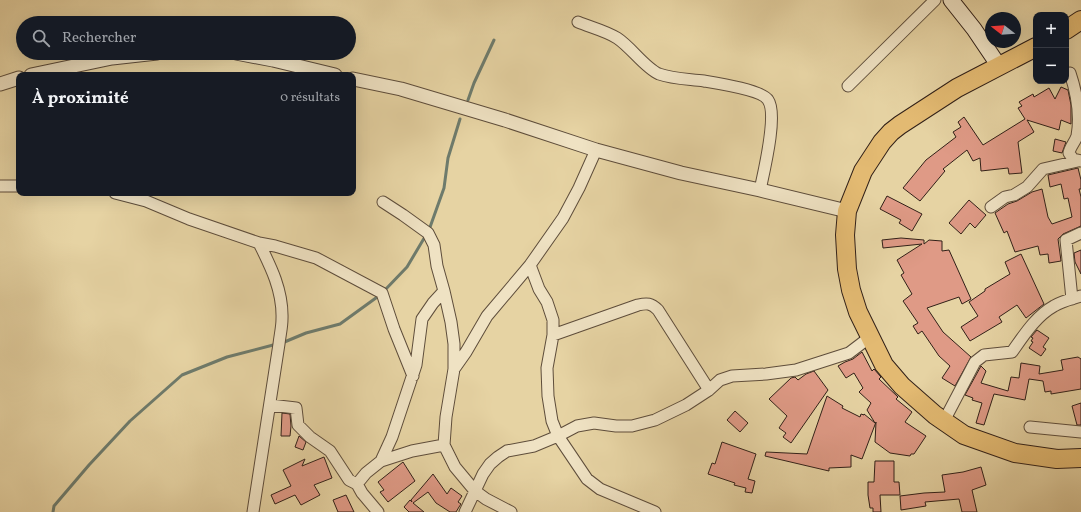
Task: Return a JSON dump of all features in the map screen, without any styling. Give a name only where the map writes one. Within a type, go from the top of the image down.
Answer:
[{"type":"highway","points":[[1069,28],[1081,20]]},
{"type":"highway","points":[[1032,54],[999,66],[957,88],[891,132],[873,155],[863,172],[847,211],[845,235],[846,254],[851,290],[858,312],[884,365],[902,386],[944,421],[964,435],[1015,453],[1058,459],[1081,458]]},
{"type":"main road","points":[[952,0],[974,28],[999,66]]},
{"type":"street","points":[[848,86],[935,0]]},
{"type":"street","points":[[578,22],[617,37],[657,73],[669,77],[706,81],[745,89],[762,95],[768,99],[772,112],[771,128],[760,190]]},
{"type":"street","points":[[45,72],[102,60]]},
{"type":"street","points":[[273,60],[323,72]]},
{"type":"street","points":[[1072,73],[1080,110],[1079,128],[1069,153],[1070,156],[1080,161]]},
{"type":"street","points":[[0,84],[16,79]]},
{"type":"street","points":[[356,80],[401,89],[498,118],[596,150],[681,173],[847,211]]},
{"type":"street","points":[[454,369],[466,352],[487,316],[530,265],[563,218],[579,188],[596,150]]},
{"type":"street","points":[[991,207],[1005,197],[1014,195],[1027,187],[1043,169],[1080,161]]},
{"type":"street","points":[[0,186],[16,186]]},
{"type":"street","points":[[127,196],[146,201],[189,219],[259,243],[316,258],[382,293],[394,329],[413,376]]},
{"type":"street","points":[[383,202],[428,233],[434,245],[437,266],[451,322],[454,344],[454,369],[446,417],[444,445],[455,467],[475,491],[486,499],[511,512]]},
{"type":"street","points":[[944,421],[975,362],[984,355],[1012,352],[1033,324],[1043,314],[1055,305],[1076,298],[1066,240],[1081,233]]},
{"type":"street","points":[[253,512],[280,344],[282,318],[279,291],[275,276],[259,243]]},
{"type":"street","points":[[530,265],[539,289],[547,302],[553,320],[546,368],[552,421],[558,436],[591,482],[600,489],[655,512]]},
{"type":"street","points":[[381,461],[392,437],[413,376],[418,356],[422,320],[433,303],[444,291]]},
{"type":"street","points":[[552,335],[638,305],[647,303],[654,305],[709,390]]},
{"type":"street","points":[[465,512],[483,474],[498,456],[507,451],[534,446],[577,426],[594,424],[632,426],[655,420],[686,405],[709,390],[720,380],[732,376],[796,370],[849,353],[870,337]]},
{"type":"street","points":[[270,405],[296,408],[298,425],[310,437],[330,451],[349,480],[357,484],[378,512]]},
{"type":"street","points":[[1030,427],[1081,432]]},
{"type":"street","points":[[357,484],[366,473],[381,461],[412,451],[444,445]]},
{"type":"building","points":[[1061,87],[1068,90],[1071,105],[1071,124],[1061,120],[1059,130],[1027,120],[1034,132],[1018,142],[1022,173],[1009,174],[1008,168],[981,171],[980,158],[973,161],[967,150],[943,169],[945,171],[920,201],[903,188],[926,160],[956,137],[953,132],[961,127],[958,122],[964,117],[983,145],[1025,119],[1018,108],[1022,106],[1019,102],[1033,94],[1034,97],[1049,88],[1055,99]]},
{"type":"building","points":[[1055,139],[1066,142],[1062,153],[1053,151]]},
{"type":"building","points":[[1078,168],[1081,180],[1081,189],[1079,189],[1081,197],[1081,226],[1063,234],[1058,239],[1061,261],[1049,263],[1048,254],[1040,255],[1038,246],[1015,252],[1007,231],[1004,233],[995,213],[1008,204],[1017,201],[1032,192],[1042,189],[1048,217],[1052,224],[1072,217],[1068,198],[1064,199],[1061,184],[1050,187],[1048,175]]},
{"type":"building","points":[[887,196],[922,214],[912,231],[899,223],[901,220],[880,209]]},
{"type":"building","points":[[969,200],[986,215],[975,228],[970,223],[961,234],[949,223]]},
{"type":"building","points":[[901,238],[924,240],[924,244],[929,240],[942,241],[942,251],[949,250],[971,299],[962,304],[959,297],[927,308],[943,332],[971,357],[955,386],[942,378],[950,366],[939,356],[922,331],[918,334],[913,326],[918,323],[903,301],[912,294],[901,275],[904,273],[897,260],[922,244],[883,248],[882,240]]},
{"type":"building","points":[[1081,250],[1081,274],[1075,262],[1074,253]]},
{"type":"building","points":[[1021,254],[1044,304],[1026,318],[1017,305],[999,317],[1002,322],[970,341],[961,327],[978,316],[969,302],[985,291],[985,289],[1010,274],[1005,262]]},
{"type":"building","points":[[1037,330],[1049,338],[1043,347],[1046,349],[1041,356],[1029,348],[1033,342],[1031,341],[1033,338],[1031,337]]},
{"type":"building","points":[[862,352],[872,371],[874,369],[881,377],[879,379],[898,397],[896,399],[912,412],[905,422],[926,436],[914,454],[911,454],[910,456],[890,453],[875,442],[876,422],[862,459],[851,455],[851,467],[829,468],[829,471],[765,456],[766,452],[807,454],[827,396],[843,406],[842,408],[860,417],[861,414],[864,414],[875,423],[867,410],[871,403],[859,392],[863,388],[854,373],[846,378],[838,366],[853,359]]},
{"type":"building","points":[[1078,357],[1081,359],[1081,389],[1051,394],[1051,391],[1045,392],[1043,381],[1029,379],[1025,400],[994,394],[984,425],[976,423],[982,403],[972,400],[973,398],[965,395],[981,366],[986,371],[981,383],[1008,391],[1011,377],[1019,378],[1021,363],[1040,366],[1039,374],[1063,370],[1061,360]]},
{"type":"building","points":[[814,371],[828,390],[791,443],[783,437],[786,433],[779,428],[787,416],[769,399],[791,378],[795,377],[798,380],[806,374]]},
{"type":"building","points":[[1081,403],[1081,425],[1077,425],[1072,406]]},
{"type":"building","points":[[735,411],[748,423],[740,432],[727,420]]},
{"type":"building","points":[[282,413],[290,414],[290,436],[281,436]]},
{"type":"building","points":[[299,436],[306,442],[303,450],[295,447]]},
{"type":"building","points":[[722,442],[756,454],[748,479],[755,481],[752,493],[745,492],[746,488],[734,485],[735,483],[708,474],[712,463],[715,464]]},
{"type":"building","points":[[324,457],[332,478],[314,485],[320,495],[301,505],[295,495],[275,504],[271,495],[291,486],[283,470],[305,459],[302,466]]},
{"type":"building","points":[[875,461],[894,461],[894,482],[899,482],[900,495],[880,495],[881,512],[873,512],[873,508],[870,508],[868,495],[868,482],[874,482]]},
{"type":"building","points":[[403,462],[415,481],[388,502],[380,492],[384,490],[378,482]]},
{"type":"building","points":[[981,467],[986,485],[972,490],[977,512],[962,512],[959,499],[925,502],[926,506],[901,510],[900,496],[945,492],[942,475],[963,472]]},
{"type":"building","points":[[433,474],[447,494],[451,488],[462,496],[458,502],[461,504],[456,512],[450,512],[436,503],[428,492],[413,503],[424,512],[409,512],[404,507],[410,500],[412,502],[411,500]]},
{"type":"building","points":[[346,495],[354,512],[338,512],[333,500]]},
{"type":"waterway","points":[[468,100],[474,83],[494,40]]},
{"type":"waterway","points":[[429,230],[444,188],[448,158],[460,119]]},
{"type":"waterway","points":[[384,291],[407,267],[426,235]]},
{"type":"waterway","points":[[282,343],[306,333],[340,324],[380,295]]},
{"type":"waterway","points":[[53,512],[54,506],[89,465],[130,421],[182,375],[227,357],[277,344]]}]
